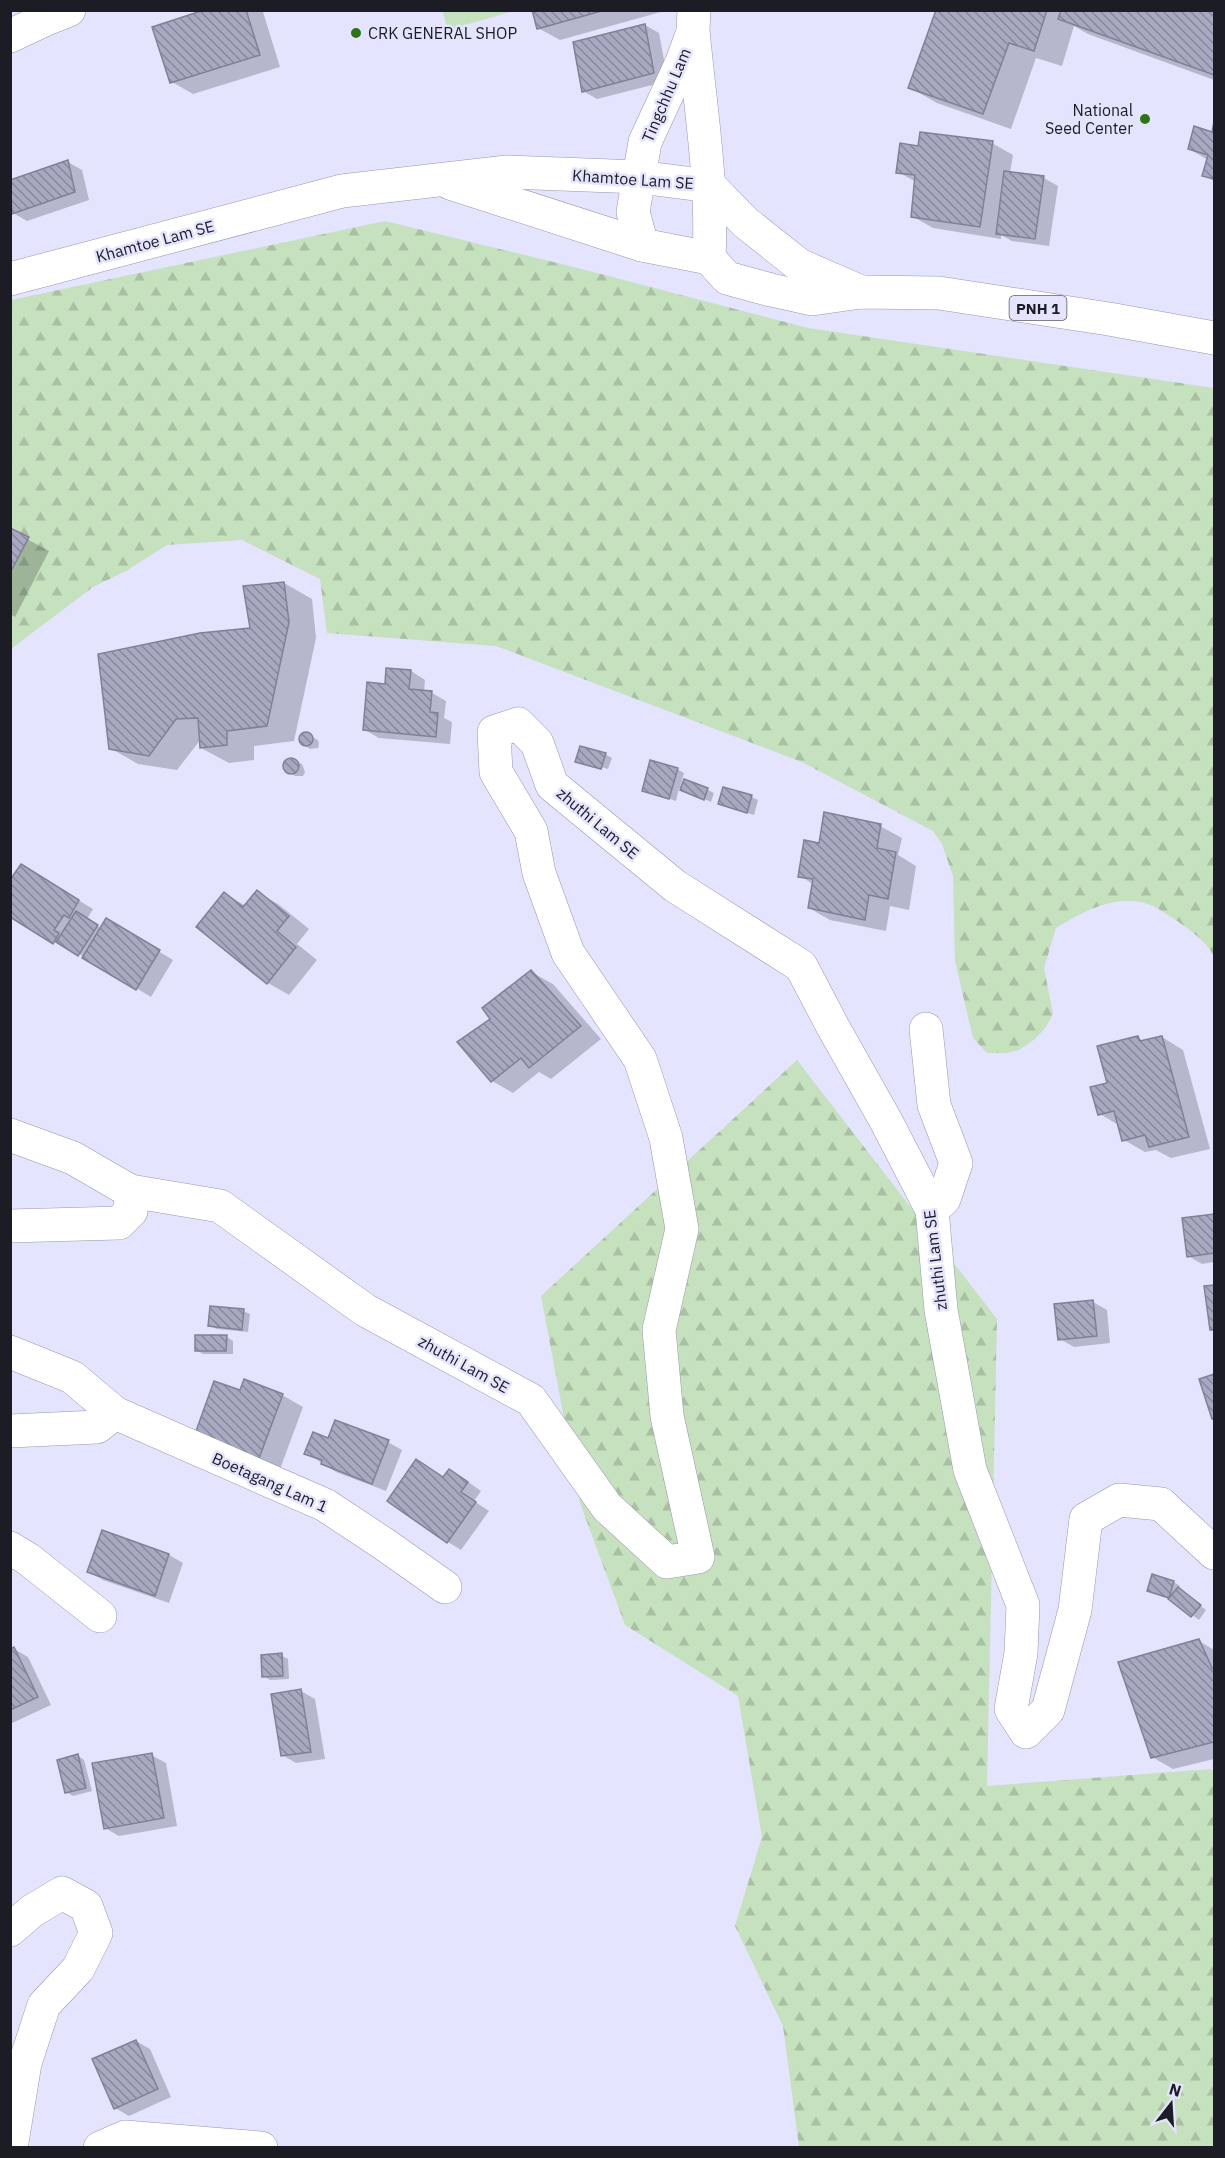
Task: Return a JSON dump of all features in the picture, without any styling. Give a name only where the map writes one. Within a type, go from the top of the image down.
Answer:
[{"type":"street","points":[[10,36],[48,14]]},
{"type":"street","name":"Tingchhu Lam","points":[[642,245],[633,212],[645,142],[682,62],[694,20]]},
{"type":"street","name":"Tingchhu Lam","points":[[694,20],[710,186],[709,258]]},
{"type":"street","name":"Khamtoe Lam SE","points":[[10,279],[342,191],[507,172],[639,177],[710,186],[745,222],[792,260],[861,292]]},
{"type":"street","name":"Khamtoe Lam SE","points":[[440,180],[642,245],[709,258],[727,278],[812,299],[861,292],[939,293],[1215,338]]},
{"type":"street","name":"zhuthi Lam SE","points":[[130,1191],[220,1206],[365,1310],[531,1400],[607,1507],[667,1562],[698,1557],[667,1416],[659,1330],[682,1229],[666,1138],[640,1059],[568,953],[539,873],[531,831],[496,772],[494,732],[518,724],[537,743],[552,785],[675,886],[801,966],[932,1210],[941,1310],[970,1470],[1023,1605],[1021,1653],[1011,1709],[1026,1731],[1048,1710],[1075,1610],[1086,1519],[1119,1500],[1161,1504],[1215,1553]]},
{"type":"street","points":[[926,1029],[934,1105],[956,1163],[944,1199],[932,1210]]},
{"type":"street","points":[[10,1135],[73,1158],[130,1191],[131,1211],[118,1223],[10,1226]]},
{"type":"street","name":"Boetagang Lam 1","points":[[10,1352],[72,1377],[115,1413],[325,1505],[445,1587]]},
{"type":"street","points":[[10,1431],[97,1427],[115,1413]]},
{"type":"street","points":[[10,1548],[28,1559],[100,1616]]},
{"type":"street","points":[[10,1930],[32,1911],[62,1893],[86,1906],[96,1933],[78,1969],[44,2005],[25,2063],[11,2148]]},
{"type":"street","points":[[100,2148],[124,2137],[261,2148]]},
{"type":"green space","points":[[442,10],[513,10],[513,11],[448,30]]},
{"type":"green space","points":[[385,221],[808,328],[1214,388],[1214,956],[1207,946],[1177,921],[1153,906],[1141,902],[1115,902],[1078,915],[1056,928],[1044,968],[1053,1014],[1046,1027],[1035,1039],[1019,1050],[987,1053],[973,1038],[955,961],[953,876],[942,844],[933,831],[802,762],[496,646],[327,633],[320,579],[242,540],[167,545],[126,571],[93,587],[11,649],[11,300]]},
{"type":"green space","points":[[797,1060],[997,1319],[987,1786],[1211,1769],[1214,1772],[1214,2147],[799,2147],[783,2026],[735,1926],[762,1837],[738,1696],[625,1625],[580,1503],[541,1296]]},
{"type":"building","points":[[204,10],[246,10],[260,55],[170,83],[152,27]]},
{"type":"building","points":[[532,10],[605,10],[537,29]]},
{"type":"building","points":[[936,10],[1047,10],[1034,51],[1009,43],[983,114],[908,88]]},
{"type":"building","points":[[1061,10],[1214,10],[1214,75],[1058,19]]},
{"type":"building","points":[[645,24],[654,73],[582,92],[573,42]]},
{"type":"building","points":[[1214,122],[1214,179],[1202,176],[1208,155],[1188,149],[1194,126],[1212,132]]},
{"type":"building","points":[[920,132],[993,141],[980,227],[911,217],[915,175],[896,173],[900,143],[918,146]]},
{"type":"building","points":[[68,160],[75,192],[12,214],[10,180]]},
{"type":"building","points":[[1004,171],[1044,176],[1035,239],[996,234]]},
{"type":"building","points":[[10,528],[29,537],[10,573]]},
{"type":"building","points":[[284,582],[289,622],[267,726],[227,731],[227,745],[200,748],[198,718],[176,719],[149,756],[109,749],[98,654],[200,633],[250,628],[243,586]]},
{"type":"building","points":[[386,668],[411,670],[409,689],[432,691],[430,712],[438,713],[436,737],[363,730],[367,682],[385,684]]},
{"type":"building","points":[[303,732],[309,732],[313,739],[309,746],[303,746],[299,742],[299,736]]},
{"type":"building","points":[[580,746],[606,753],[601,769],[575,762]]},
{"type":"building","points":[[288,758],[294,758],[299,766],[297,772],[288,774],[283,769],[283,763]]},
{"type":"building","points":[[650,760],[678,768],[669,799],[642,791]]},
{"type":"building","points":[[684,779],[708,788],[704,800],[680,790]]},
{"type":"building","points":[[723,787],[752,795],[747,813],[718,804]]},
{"type":"building","points":[[824,812],[881,824],[877,848],[896,852],[888,899],[869,895],[865,920],[808,908],[813,879],[798,877],[804,840],[819,843]]},
{"type":"building","points":[[21,864],[79,900],[69,918],[64,915],[54,930],[59,933],[53,944],[10,917],[10,880]]},
{"type":"building","points":[[257,890],[289,916],[277,931],[296,947],[267,984],[196,927],[224,892],[243,907]]},
{"type":"building","points":[[76,911],[98,925],[78,956],[56,942]]},
{"type":"building","points":[[106,918],[160,950],[136,990],[82,958]]},
{"type":"building","points":[[531,970],[581,1026],[529,1068],[521,1058],[491,1082],[457,1042],[490,1019],[482,1008]]},
{"type":"building","points":[[1138,1036],[1140,1041],[1162,1036],[1189,1137],[1149,1147],[1145,1135],[1122,1141],[1114,1111],[1098,1115],[1090,1087],[1107,1083],[1097,1046]]},
{"type":"building","points":[[1214,1214],[1214,1253],[1187,1257],[1182,1218]]},
{"type":"building","points":[[1214,1285],[1214,1330],[1210,1330],[1204,1286]]},
{"type":"building","points":[[1093,1300],[1097,1336],[1058,1340],[1054,1304]]},
{"type":"building","points":[[210,1306],[244,1309],[242,1330],[208,1326]]},
{"type":"building","points":[[195,1335],[227,1335],[226,1351],[195,1351]]},
{"type":"building","points":[[1214,1374],[1214,1419],[1212,1419],[1199,1379]]},
{"type":"building","points":[[244,1379],[283,1394],[255,1469],[191,1445],[214,1381],[240,1390]]},
{"type":"building","points":[[335,1420],[389,1440],[372,1484],[321,1464],[322,1460],[304,1454],[313,1432],[328,1438]]},
{"type":"building","points":[[416,1459],[443,1477],[449,1469],[468,1482],[461,1492],[476,1502],[447,1543],[387,1501]]},
{"type":"building","points":[[102,1530],[169,1554],[155,1596],[87,1572]]},
{"type":"building","points":[[1152,1574],[1174,1581],[1169,1598],[1147,1591]]},
{"type":"building","points":[[1178,1587],[1201,1605],[1191,1617],[1168,1599]]},
{"type":"building","points":[[1199,1639],[1214,1668],[1214,1742],[1151,1758],[1118,1662]]},
{"type":"building","points":[[14,1647],[38,1697],[10,1710],[10,1649]]},
{"type":"building","points":[[282,1653],[283,1676],[262,1677],[261,1655]]},
{"type":"building","points":[[301,1689],[311,1752],[281,1756],[271,1694]]},
{"type":"building","points":[[152,1753],[164,1818],[104,1829],[92,1763]]},
{"type":"building","points":[[78,1754],[86,1788],[65,1793],[57,1760]]},
{"type":"building","points":[[136,2040],[158,2089],[114,2109],[92,2059]]},
{"type":"place","name":"CRK GENERAL SHOP","points":[[356,33]]},
{"type":"place","name":"National Seed Center","points":[[1145,119]]}]
